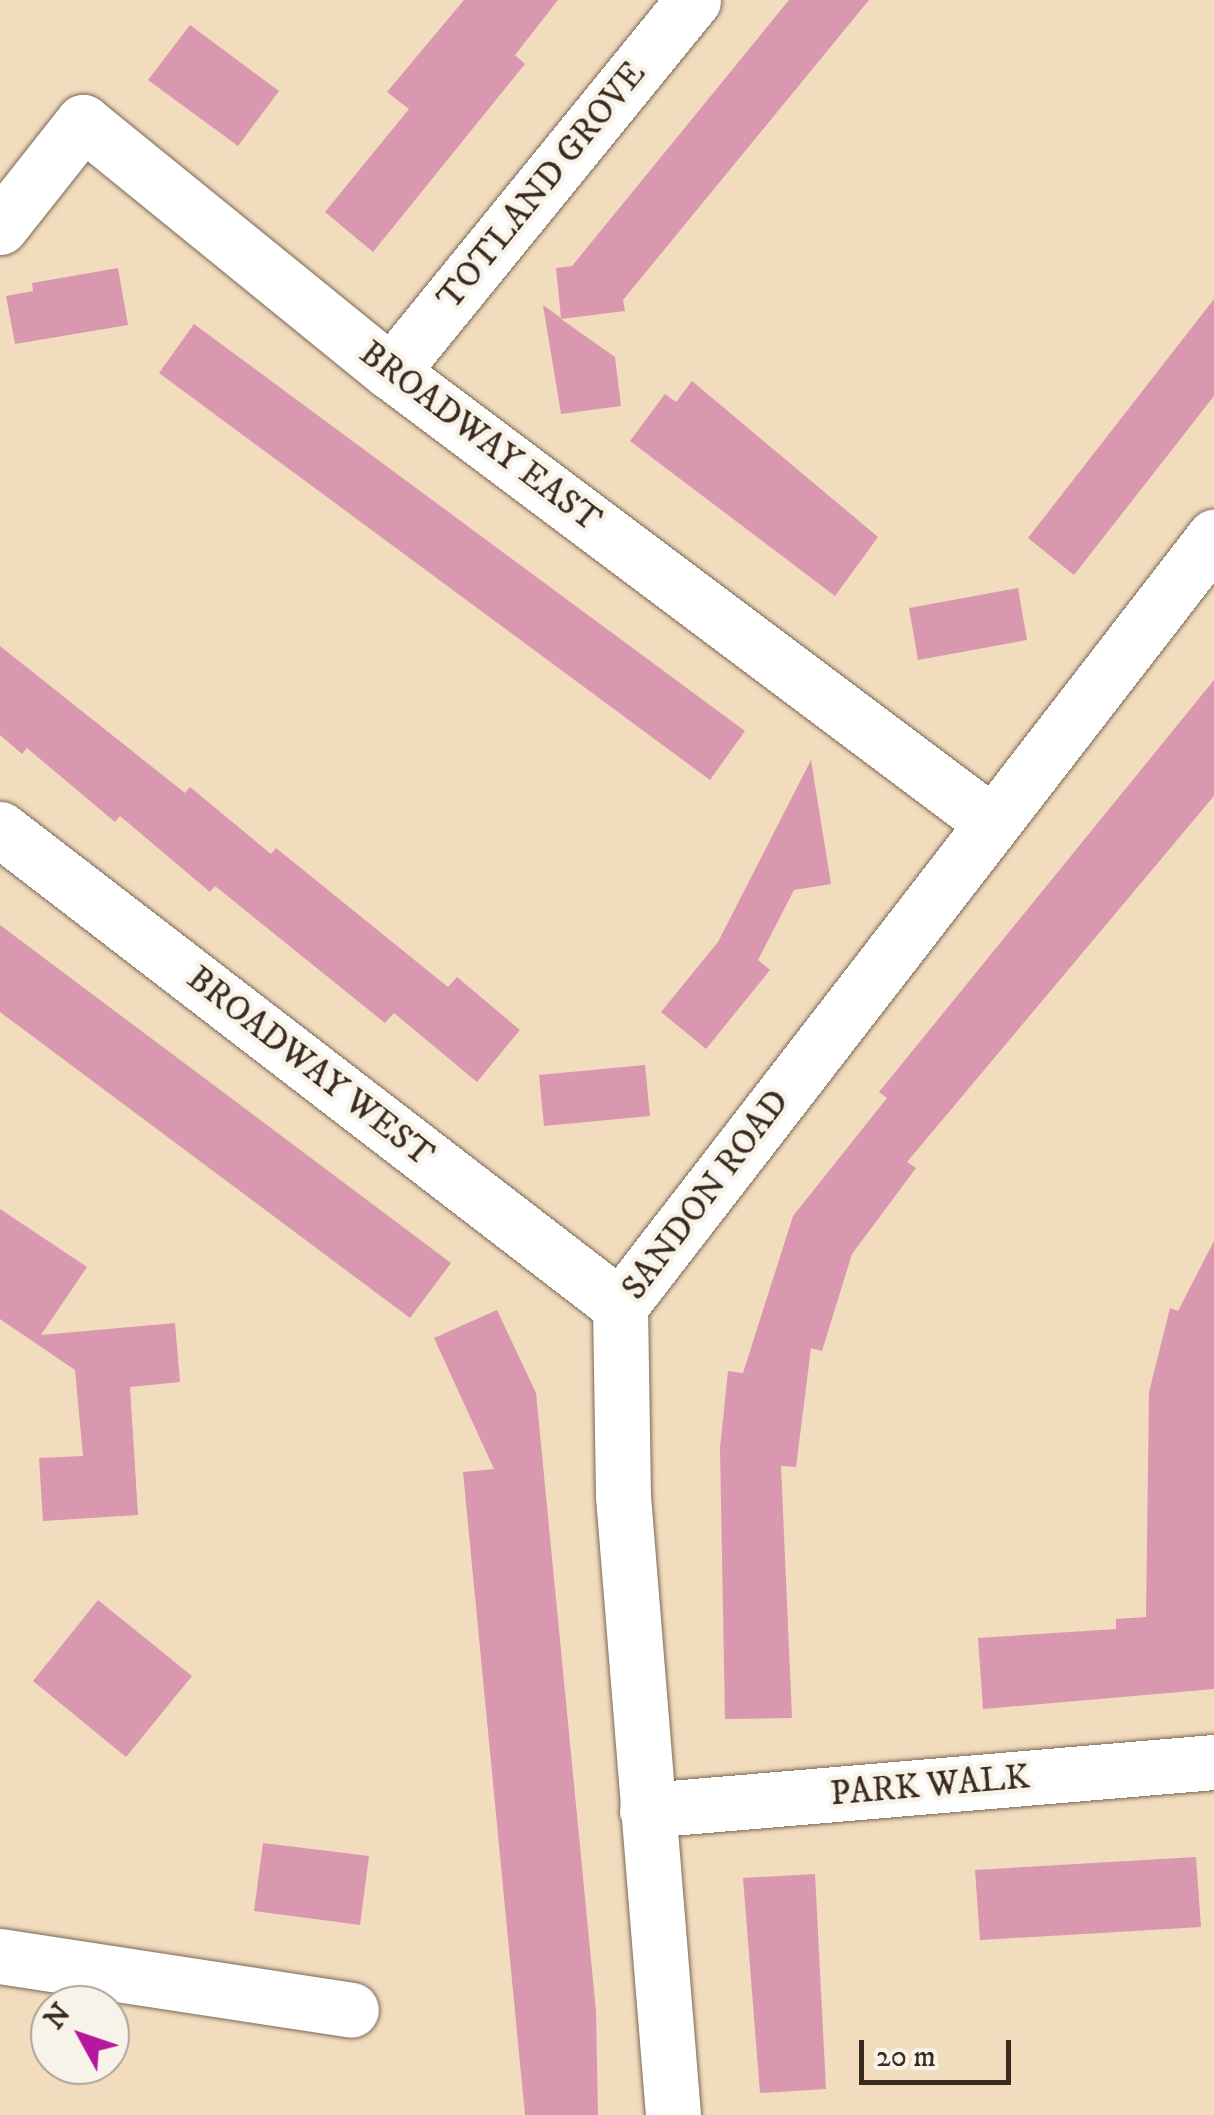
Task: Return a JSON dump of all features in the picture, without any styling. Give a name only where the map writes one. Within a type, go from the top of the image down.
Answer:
[{"type":"street","name":"TOTLAND GROVE","points":[[391,372],[694,0]]},
{"type":"street","name":"BROADWAY EAST","points":[[0,227],[83,122],[391,372],[991,822]]},
{"type":"street","name":"SANDON ROAD","points":[[673,2115],[623,1496],[620,1306],[1214,538]]},
{"type":"street","name":"BROADWAY WEST","points":[[0,829],[620,1306]]},
{"type":"street","name":"PARK WALK","points":[[647,1810],[1214,1762]]},
{"type":"street","points":[[0,1956],[351,2010]]},
{"type":"building","points":[[464,0],[558,0],[515,55],[525,64],[373,252],[325,212],[409,109],[387,92]]},
{"type":"building","points":[[789,0],[869,0],[623,300],[625,311],[561,319],[615,357],[621,406],[561,414],[543,305],[561,318],[556,268],[572,266]]},
{"type":"building","points":[[190,25],[279,91],[238,146],[148,80]]},
{"type":"building","points":[[118,268],[128,325],[15,344],[6,296],[33,291],[32,283]]},
{"type":"building","points":[[1214,299],[1214,396],[1074,575],[1028,538]]},
{"type":"building","points":[[194,324],[745,731],[710,780],[159,373]]},
{"type":"building","points":[[692,381],[878,537],[835,596],[630,441],[665,394],[676,402]]},
{"type":"building","points":[[1018,588],[1027,640],[918,660],[909,608]]},
{"type":"building","points":[[0,646],[185,793],[190,787],[271,854],[276,848],[448,987],[457,977],[520,1030],[477,1082],[394,1013],[385,1023],[215,886],[210,892],[120,816],[115,822],[27,748],[22,754],[0,735]]},
{"type":"building","points":[[1214,680],[1214,796],[907,1162],[916,1168],[852,1254],[822,1351],[811,1348],[796,1467],[781,1466],[792,1718],[725,1719],[720,1448],[728,1371],[743,1373],[793,1216],[887,1098],[879,1092]]},
{"type":"building","points":[[811,760],[831,884],[794,890],[758,960],[770,970],[706,1049],[661,1012],[718,942]]},
{"type":"building","points":[[0,925],[451,1263],[410,1318],[0,1012]]},
{"type":"building","points":[[645,1065],[650,1116],[544,1126],[539,1075]]},
{"type":"building","points":[[0,1209],[87,1267],[41,1335],[175,1323],[180,1382],[130,1387],[138,1515],[43,1521],[39,1458],[83,1456],[75,1370],[0,1319]]},
{"type":"building","points":[[1214,1241],[1214,1689],[983,1709],[978,1638],[1116,1629],[1116,1619],[1146,1617],[1149,1392],[1170,1308],[1178,1311]]},
{"type":"building","points":[[497,1310],[536,1393],[596,2011],[598,2115],[525,2115],[463,1472],[494,1469],[434,1338]]},
{"type":"building","points":[[98,1600],[192,1676],[126,1757],[33,1681]]},
{"type":"building","points":[[263,1843],[369,1856],[360,1925],[254,1911]]},
{"type":"building","points":[[1196,1857],[1201,1927],[980,1940],[975,1870]]},
{"type":"building","points":[[815,1874],[826,2089],[760,2093],[743,1878]]}]
